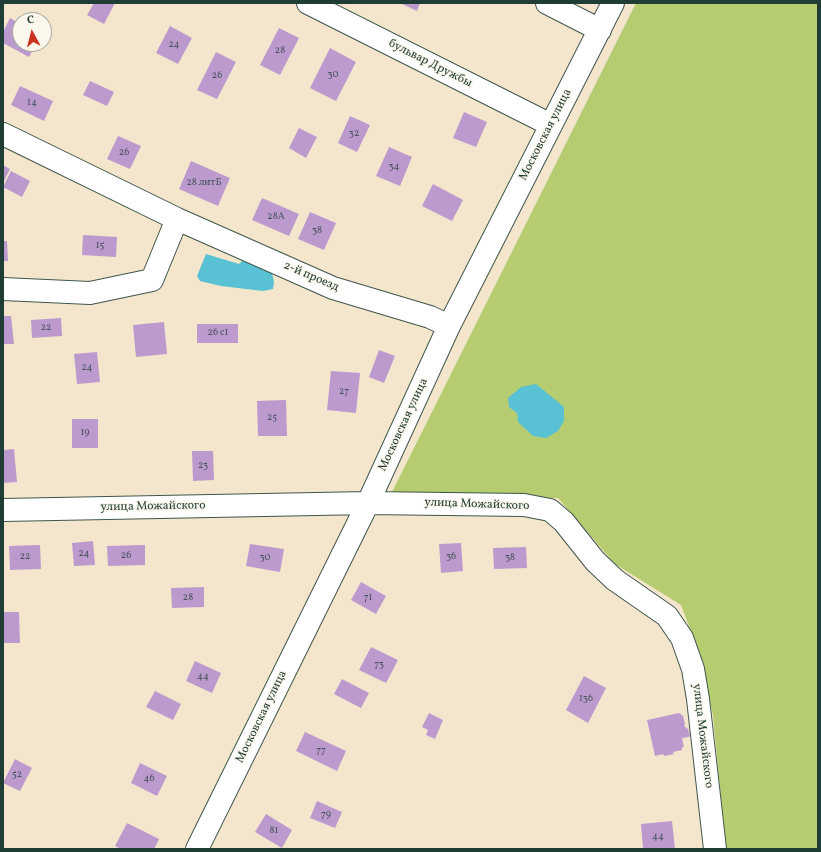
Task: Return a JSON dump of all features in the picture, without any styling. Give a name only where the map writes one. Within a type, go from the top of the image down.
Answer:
[{"type":"street","name":"бульвар Дружбы","points":[[308,3],[551,125]]},
{"type":"street","points":[[547,3],[600,30]]},
{"type":"street","name":"Московская улица","points":[[197,849],[368,503],[449,326],[613,3]]},
{"type":"street","name":"2-й проезд","points":[[3,134],[177,219],[333,288],[430,317],[449,326]]},
{"type":"street","points":[[3,289],[90,293],[152,280],[177,219]]},
{"type":"street","name":"улица Можайского","points":[[3,510],[368,503],[524,505],[550,510],[564,522],[595,561],[615,580],[667,616],[682,638],[693,669],[698,699],[715,849]]},
{"type":"green space","points":[[636,3],[818,3],[818,849],[726,849],[713,716],[701,658],[681,605],[615,564],[558,498],[390,496]]},
{"type":"water","points":[[206,254],[239,264],[243,260],[272,273],[274,282],[273,289],[263,291],[221,286],[200,281],[197,276]]},
{"type":"water","points":[[536,384],[564,407],[564,421],[558,431],[546,438],[533,436],[518,422],[517,413],[509,407],[508,398],[521,387]]},
{"type":"building","points":[[94,3],[115,3],[104,24],[87,15]]},
{"type":"building","points":[[400,3],[420,3],[417,11]]},
{"type":"building","points":[[10,18],[12,19],[12,48],[3,43],[3,32]]},
{"type":"building","points":[[170,26],[192,38],[178,64],[156,53]]},
{"type":"building","points":[[279,28],[299,38],[280,75],[260,65]]},
{"type":"building","points":[[330,48],[356,62],[336,101],[310,88]]},
{"type":"building","points":[[20,52],[32,52],[29,57]]},
{"type":"building","points":[[216,52],[236,62],[217,99],[197,90]]},
{"type":"building","points":[[90,81],[114,92],[107,106],[83,95]]},
{"type":"building","points":[[20,86],[53,101],[44,121],[11,105]]},
{"type":"building","points":[[464,112],[487,122],[476,147],[453,138]]},
{"type":"building","points":[[350,116],[370,125],[357,152],[338,143]]},
{"type":"building","points":[[299,128],[317,137],[306,158],[289,148]]},
{"type":"building","points":[[118,136],[141,146],[130,169],[107,159]]},
{"type":"building","points":[[389,147],[412,157],[400,186],[376,176]]},
{"type":"building","points":[[191,161],[230,178],[218,206],[179,189]]},
{"type":"building","points":[[3,165],[10,169],[3,183]]},
{"type":"building","points":[[11,171],[30,181],[22,197],[3,187]]},
{"type":"building","points":[[433,184],[463,200],[452,221],[422,206]]},
{"type":"building","points":[[262,198],[299,214],[289,236],[252,220]]},
{"type":"building","points":[[310,212],[336,223],[324,250],[298,239]]},
{"type":"building","points":[[83,235],[117,237],[116,257],[82,255]]},
{"type":"building","points":[[3,241],[7,241],[8,261],[3,261]]},
{"type":"building","points":[[3,316],[11,316],[14,344],[3,344]]},
{"type":"building","points":[[61,318],[62,336],[32,338],[31,320]]},
{"type":"building","points":[[164,322],[167,354],[136,357],[133,325]]},
{"type":"building","points":[[197,324],[238,324],[238,343],[197,343]]},
{"type":"building","points":[[379,350],[395,356],[384,383],[369,377]]},
{"type":"building","points":[[97,352],[100,382],[77,384],[74,354]]},
{"type":"building","points":[[331,371],[360,373],[356,413],[327,410]]},
{"type":"building","points":[[286,400],[287,436],[258,436],[257,401]]},
{"type":"building","points":[[72,419],[98,419],[98,448],[72,448]]},
{"type":"building","points":[[14,449],[17,482],[3,483],[3,450]]},
{"type":"building","points":[[192,451],[213,451],[214,480],[193,481]]},
{"type":"building","points":[[93,541],[95,565],[74,566],[72,543]]},
{"type":"building","points":[[461,543],[463,571],[441,573],[439,544]]},
{"type":"building","points":[[250,544],[284,549],[280,572],[246,566]]},
{"type":"building","points":[[40,545],[41,569],[10,570],[9,546]]},
{"type":"building","points":[[145,545],[145,565],[108,566],[107,546]]},
{"type":"building","points":[[526,547],[527,568],[494,569],[493,548]]},
{"type":"building","points":[[361,582],[386,596],[376,614],[351,600]]},
{"type":"building","points":[[204,587],[204,607],[172,608],[171,588]]},
{"type":"building","points":[[3,612],[19,612],[20,643],[3,643]]},
{"type":"building","points":[[371,647],[398,660],[386,683],[359,670]]},
{"type":"building","points":[[195,661],[221,673],[212,693],[186,681]]},
{"type":"building","points":[[584,676],[606,688],[588,723],[566,710]]},
{"type":"building","points":[[342,679],[369,693],[361,708],[334,694]]},
{"type":"building","points":[[155,691],[181,704],[173,720],[146,707]]},
{"type":"building","points":[[429,713],[443,720],[435,739],[426,735],[428,730],[422,727]]},
{"type":"building","points":[[679,713],[683,716],[684,726],[688,729],[690,735],[689,737],[682,738],[684,747],[682,747],[682,750],[673,752],[674,754],[655,756],[647,720]]},
{"type":"building","points":[[305,732],[346,751],[337,771],[296,751]]},
{"type":"building","points":[[15,759],[32,768],[20,791],[3,783]]},
{"type":"building","points":[[140,763],[167,776],[157,796],[131,783]]},
{"type":"building","points":[[317,801],[342,812],[335,828],[310,818]]},
{"type":"building","points":[[266,814],[292,830],[282,848],[255,832]]},
{"type":"building","points":[[672,821],[675,849],[643,849],[641,824]]},
{"type":"building","points":[[127,823],[159,839],[154,849],[121,849],[115,846]]}]
